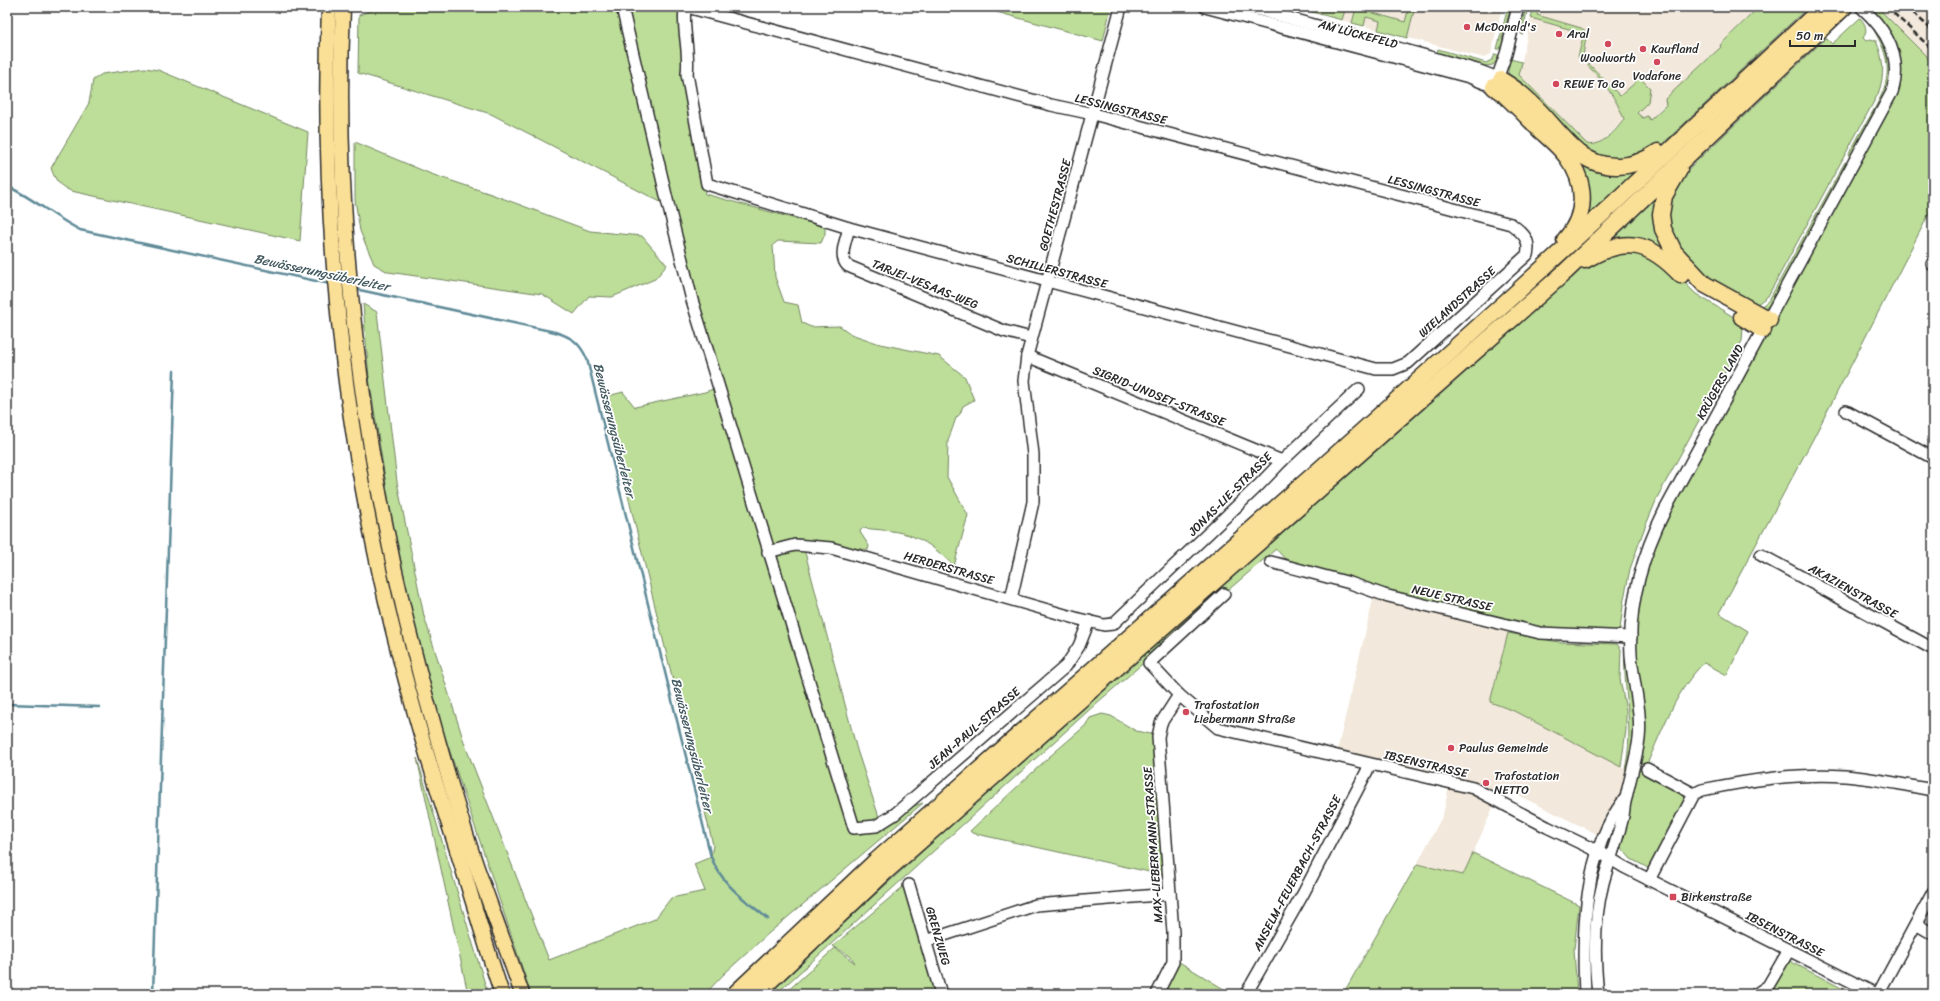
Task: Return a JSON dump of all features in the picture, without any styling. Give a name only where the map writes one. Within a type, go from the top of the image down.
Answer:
[{"type":"highway","points":[[735,994],[876,861],[1318,471],[1518,291],[1692,129],[1824,13],[1844,7]]},
{"type":"highway","points":[[1766,325],[1704,284],[1674,252],[1663,229],[1662,205],[1676,174],[1714,130],[1824,13]]},
{"type":"highway","points":[[1496,83],[1530,102],[1579,153],[1594,161],[1607,165],[1626,167],[1642,163],[1692,129]]},
{"type":"highway","points":[[1496,83],[1504,94],[1566,156],[1579,177],[1582,194],[1580,215],[1570,234],[1518,291]]},
{"type":"highway","points":[[756,994],[885,872],[1564,272],[1714,130]]},
{"type":"highway","points":[[1564,272],[1596,253],[1614,246],[1631,245],[1645,248],[1667,261],[1701,294],[1766,325]]},
{"type":"main road","points":[[329,7],[327,142],[334,262],[349,399],[365,498],[374,547],[398,651],[424,747],[502,994]]},
{"type":"main road","points":[[343,7],[343,138],[352,304],[376,475],[391,551],[420,674],[462,820],[522,994]]},
{"type":"street","points":[[622,7],[692,300],[768,552]]},
{"type":"street","name":"LESSINGSTRASSE","points":[[686,7],[1051,105],[1093,114],[1511,224],[1524,234],[1528,242],[1527,255]]},
{"type":"street","name":"SCHILLERSTRASSE","points":[[686,7],[683,23],[689,56],[688,74],[707,184],[849,228],[1365,368],[1393,369],[1402,366]]},
{"type":"street","name":"GOETHESTRASSE","points":[[1011,599],[1034,495],[1033,454],[1024,387],[1027,356],[1121,7]]},
{"type":"street","name":"AM LÜCKEFELD","points":[[1205,7],[1496,83]]},
{"type":"street","name":"AM LÜCKEFELD","points":[[1249,7],[1477,70],[1496,83]]},
{"type":"street","points":[[1496,83],[1518,7]]},
{"type":"street","name":"KRÜGERS LAND","points":[[1598,994],[1596,945],[1603,884],[1623,816],[1626,798],[1635,766],[1639,737],[1638,706],[1631,637],[1637,583],[1651,537],[1892,92],[1896,67],[1892,47],[1884,30],[1861,7]]},
{"type":"street","name":"TARJEI-VESAAS-WEG","points":[[849,228],[842,256],[843,262],[848,266],[1004,331],[1031,338]]},
{"type":"street","name":"WIELANDSTRASSE","points":[[1402,366],[1437,337],[1527,255]]},
{"type":"street","name":"SIGRID-UNDSET-STRASSE","points":[[1027,356],[1282,461]]},
{"type":"street","name":"JONAS-LIE-STRASSE","points":[[1121,618],[1282,461],[1359,389]]},
{"type":"street","points":[[1846,411],[1933,458]]},
{"type":"street","name":"HERDERSTRASSE","points":[[768,552],[795,545],[831,548],[1104,625],[1113,624],[1121,618]]},
{"type":"street","name":"JEAN-PAUL-STRASSE","points":[[768,552],[854,828],[876,826],[894,814],[1066,666],[1079,646],[1089,621]]},
{"type":"street","name":"AKAZIENSTRASSE","points":[[1761,555],[1933,649]]},
{"type":"street","name":"NEUE STRASSE","points":[[1271,562],[1350,583],[1384,595],[1540,633],[1631,637]]},
{"type":"street","name":"IBSENSTRASSE","points":[[1224,594],[1149,664],[1179,695],[1218,728],[1473,788],[1547,827],[1611,858],[1624,867],[1649,880],[1877,994]]},
{"type":"street","name":"MAX-LIEBERMANN-STRASSE","points":[[1157,994],[1173,962],[1173,932],[1158,737],[1161,723],[1179,695]]},
{"type":"street","name":"ANSELM-FEUERBACH-STRASSE","points":[[1246,994],[1303,894],[1367,771],[1369,764]]},
{"type":"street","points":[[1647,769],[1694,794]]},
{"type":"street","points":[[1649,880],[1694,794],[1702,790],[1766,778],[1846,776],[1933,790]]},
{"type":"street","name":"KRÜGERS LAND","points":[[1585,994],[1583,953],[1587,903],[1592,878],[1600,842],[1616,810],[1626,798]]},
{"type":"street","name":"GRENZWEG","points":[[909,885],[941,994]]},
{"type":"street","points":[[1877,994],[1933,892]]},
{"type":"street","points":[[926,941],[1036,905],[1170,894]]},
{"type":"street","points":[[1916,924],[1933,934]]},
{"type":"street","points":[[1756,994],[1768,986],[1788,950]]},
{"type":"shaded area","points":[[1293,7],[1502,7],[1491,54],[1484,58]]},
{"type":"shaded area","points":[[1533,7],[1759,7],[1720,44],[1722,47],[1650,120],[1643,119],[1635,110],[1601,142],[1591,145],[1587,144],[1519,75]]},
{"type":"shaded area","points":[[1877,7],[1933,7],[1933,63]]},
{"type":"shaded area","points":[[1376,587],[1511,621],[1490,702],[1514,711],[1638,776],[1619,845],[1502,787],[1463,876],[1417,864],[1443,815],[1450,780],[1336,756]]},
{"type":"green space","points":[[380,7],[681,7],[693,73],[688,78],[705,194],[825,227],[825,234],[821,243],[778,241],[773,245],[775,277],[784,302],[798,305],[802,323],[811,327],[840,326],[851,334],[880,344],[939,356],[965,377],[974,400],[963,406],[960,414],[956,418],[948,441],[947,477],[968,515],[954,566],[936,550],[920,540],[895,532],[862,528],[860,532],[869,546],[868,550],[802,541],[857,750],[879,817],[923,803],[769,933],[725,973],[705,994],[531,994],[439,719],[413,619],[391,516],[369,378],[363,304],[377,312],[397,482],[424,616],[465,745],[549,960],[655,919],[671,898],[705,891],[694,864],[711,857],[713,845],[604,397],[623,392],[635,407],[705,392],[721,386],[674,209],[491,114],[358,73],[359,15]]},
{"type":"green space","points":[[978,7],[1111,7],[1103,41]]},
{"type":"green space","points":[[1293,7],[1346,7],[1342,20]]},
{"type":"green space","points":[[1409,7],[1415,7],[1407,38],[1378,30],[1380,21],[1366,17],[1364,26],[1352,23],[1356,8],[1405,22]]},
{"type":"green space","points":[[1508,7],[1511,7],[1502,39],[1504,41],[1501,49],[1497,49]]},
{"type":"green space","points":[[1526,7],[1528,7],[1522,35],[1520,31]]},
{"type":"green space","points":[[1759,7],[1808,7],[1669,138],[1649,155],[1633,162],[1591,157],[1509,78],[1508,71],[1510,59],[1522,62],[1519,75],[1587,144],[1592,145],[1603,141],[1613,133],[1624,119],[1613,97],[1588,66],[1589,64],[1620,96],[1636,82],[1634,80],[1638,76],[1650,88],[1648,102],[1637,113],[1643,118],[1647,116],[1650,120],[1666,105],[1665,99],[1721,47],[1720,45]]},
{"type":"green space","points":[[1877,7],[1933,63],[1933,206],[1813,439],[1719,613],[1748,631],[1727,675],[1704,663],[1694,673],[1671,710],[1647,764],[1640,763],[1643,747],[1636,661],[1636,626],[1641,590],[1659,532],[1897,92],[1900,66],[1896,46],[1886,27],[1868,8]]},
{"type":"green space","points":[[1533,10],[1538,11],[1537,15],[1581,28],[1587,32],[1582,61],[1578,57],[1583,37],[1579,32],[1531,18]]},
{"type":"green space","points":[[1860,18],[1866,28],[1863,38],[1866,41],[1871,39],[1876,41],[1881,54],[1883,74],[1878,94],[1768,296],[1756,305],[1726,293],[1689,264],[1666,222],[1672,195],[1681,176],[1826,38],[1832,44]]},
{"type":"green space","points":[[1871,23],[1883,41],[1889,58],[1890,75],[1887,91],[1872,122],[1853,156],[1849,157],[1851,150],[1875,108],[1886,83],[1886,57],[1870,24]]},
{"type":"green space","points":[[1438,49],[1486,63],[1493,59],[1495,54],[1500,56],[1493,65],[1486,66],[1437,53]]},
{"type":"green space","points":[[145,68],[158,70],[308,132],[300,241],[71,191],[63,187],[58,182],[51,168],[89,103],[93,80],[102,74]]},
{"type":"green space","points":[[355,142],[431,174],[491,194],[590,231],[642,236],[667,265],[655,279],[612,297],[589,296],[574,314],[542,294],[388,272],[374,264],[360,231],[355,200]]},
{"type":"green space","points":[[1566,147],[1641,167],[1580,225],[1587,197]]},
{"type":"green space","points":[[1845,162],[1848,164],[1773,303],[1764,309],[1758,309],[1769,300]]},
{"type":"green space","points":[[1661,190],[1670,258],[1605,245]]},
{"type":"green space","points":[[1625,248],[1665,264],[1696,294],[1745,324],[1743,328],[1742,341],[1658,496],[1643,532],[1630,569],[1620,629],[1614,631],[1541,628],[1376,587],[1285,559],[1276,549],[1098,702],[776,994],[768,994],[867,901],[968,810],[1478,361],[1579,270],[1590,261]]},
{"type":"green space","points":[[1508,633],[1559,642],[1617,644],[1621,649],[1620,679],[1626,710],[1626,730],[1621,767],[1514,711],[1490,702]]},
{"type":"green space","points":[[1625,645],[1634,712],[1635,737],[1629,771],[1625,769],[1628,753],[1629,722],[1625,676]]},
{"type":"green space","points":[[1102,714],[1111,716],[1136,731],[1156,735],[1163,875],[972,833],[970,831],[1049,757],[1085,726],[1090,718]]},
{"type":"green space","points":[[417,758],[488,994],[468,994]]},
{"type":"green space","points":[[1639,769],[1688,793],[1689,796],[1650,869],[1631,859],[1619,845]]},
{"type":"green space","points":[[1473,853],[1579,905],[1574,949],[1577,994],[1343,994],[1417,864],[1463,875]]},
{"type":"green space","points":[[911,880],[909,885],[941,994],[784,994],[835,948],[855,963],[850,956],[833,946]]},
{"type":"green space","points":[[1784,958],[1853,994],[1784,994],[1768,986]]},
{"type":"green space","points":[[1176,960],[1232,994],[1159,994]]},
{"type":"waterway","name":"Bewässerungsüberleiter","points":[[7,186],[26,196],[80,230],[330,284]]},
{"type":"waterway","name":"Bewässerungsüberleiter","points":[[355,289],[555,332],[575,341],[581,349],[587,359],[711,857],[728,884],[768,919]]},
{"type":"waterway","points":[[153,994],[174,371]]},
{"type":"waterway","points":[[7,704],[100,707]]},
{"type":"railway","points":[[1887,7],[1933,50]]},
{"type":"railway","points":[[1907,7],[1933,31]]},
{"type":"place","name":"McDonald's","points":[[1467,27]]},
{"type":"place","name":"Aral","points":[[1559,34]]},
{"type":"place","name":"Woolworth","points":[[1608,44]]},
{"type":"place","name":"Kaufland","points":[[1643,49]]},
{"type":"place","name":"Vodafone","points":[[1657,62]]},
{"type":"place","name":"REWE To Go","points":[[1556,84]]},
{"type":"place","name":"Trafostation Liebermann Straße","points":[[1186,712]]},
{"type":"place","name":"Paulus Gemeinde","points":[[1451,748]]},
{"type":"place","name":"Trafostation NETTO","points":[[1486,783]]},
{"type":"place","name":"Birkenstraße","points":[[1673,897]]}]
